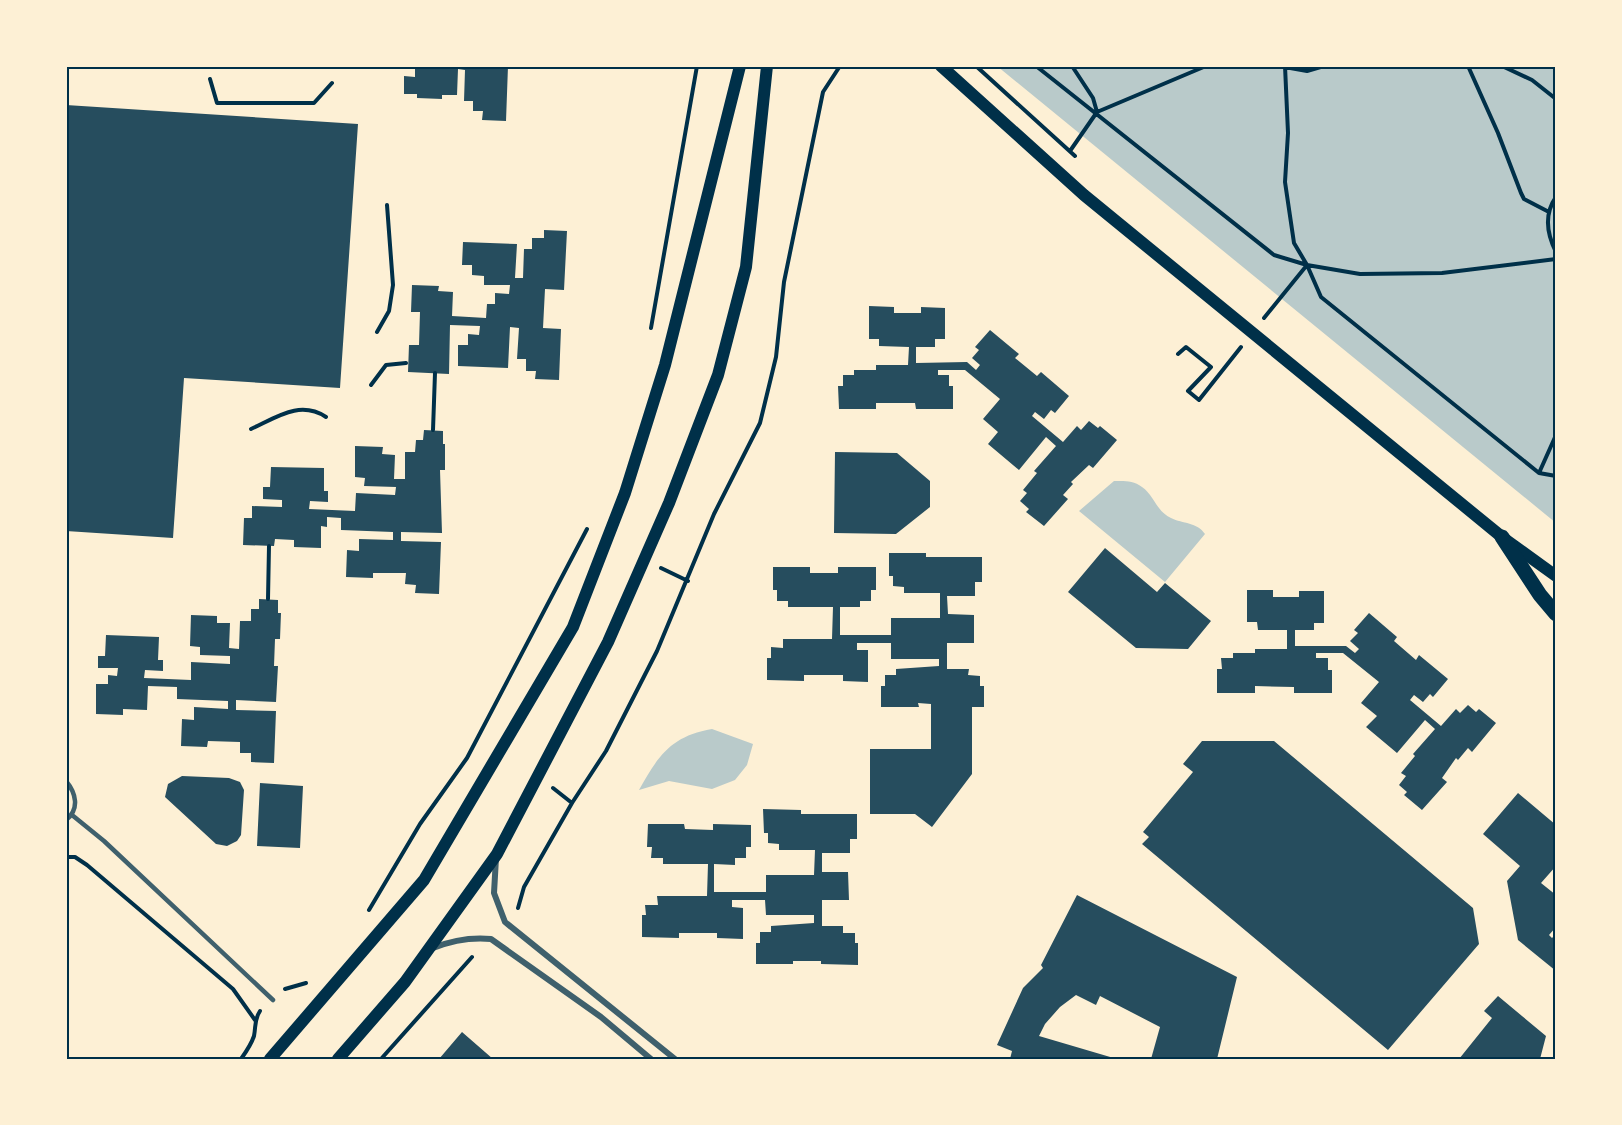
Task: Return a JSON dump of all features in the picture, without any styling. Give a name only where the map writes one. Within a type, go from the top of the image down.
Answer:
[{"type":"main road","points":[[720,154],[732,66]]},
{"type":"main road","points":[[270,1059],[424,880],[573,627],[625,492],[648,418],[680,309],[740,66]]},
{"type":"main road","points":[[338,1059],[430,949],[497,854],[608,642],[644,560],[718,375],[746,267],[767,66]]},
{"type":"main road","points":[[941,66],[1118,224],[1502,537],[1556,576]]},
{"type":"main road","points":[[1502,537],[1540,595],[1556,614]]},
{"type":"street","points":[[497,854],[494,893],[505,922],[675,1059]]},
{"type":"street","points":[[430,949],[451,940],[474,937],[491,939],[601,1017],[651,1059]]},
{"type":"lane","points":[[66,781],[75,797],[72,815],[66,820]]},
{"type":"lane","points":[[72,815],[104,842],[271,999]]},
{"type":"path","points":[[650,331],[697,66]]},
{"type":"path","points":[[1036,66],[1097,112],[1274,255],[1307,265],[1360,274],[1431,273],[1556,259]]},
{"type":"path","points":[[1072,66],[1092,98],[1097,112]]},
{"type":"path","points":[[1070,152],[1097,112],[1206,66]]},
{"type":"path","points":[[1279,66],[1307,71],[1324,66]]},
{"type":"path","points":[[1468,66],[1524,199],[1549,212]]},
{"type":"path","points":[[1502,66],[1532,80],[1556,99]]},
{"type":"path","points":[[1285,67],[1288,133],[1285,182],[1294,243],[1321,297],[1539,473],[1556,477]]},
{"type":"path","points":[[210,79],[217,103],[314,103],[333,83]]},
{"type":"path","points":[[1556,197],[1549,212],[1550,239],[1556,252]]},
{"type":"path","points":[[377,332],[389,311],[393,285],[387,206]]},
{"type":"path","points":[[1178,354],[1186,347],[1210,367],[1188,391],[1199,400]]},
{"type":"path","points":[[371,385],[386,364],[406,363]]},
{"type":"path","points":[[433,430],[435,373]]},
{"type":"path","points":[[251,429],[297,408],[310,409],[326,417]]},
{"type":"path","points":[[1539,473],[1556,435]]},
{"type":"path","points":[[366,914],[420,824],[467,758],[591,522]]},
{"type":"path","points":[[268,599],[269,546]]},
{"type":"path","points":[[644,560],[688,581]]},
{"type":"path","points":[[66,857],[75,857],[87,865],[233,989],[255,1020]]},
{"type":"path","points":[[241,1059],[254,1035],[255,1020],[271,999],[283,989],[303,986],[311,978]]},
{"type":"shaded area","points":[[997,66],[1556,66],[1556,523]]},
{"type":"shaded area","points":[[1114,481],[1128,481],[1139,485],[1146,490],[1166,515],[1194,525],[1205,534],[1165,582],[1079,511]]},
{"type":"shaded area","points":[[712,729],[753,744],[747,765],[735,780],[712,789],[669,781],[639,790],[667,749],[686,737]]},
{"type":"building","points":[[415,66],[508,66],[506,121],[482,120],[483,111],[473,111],[473,101],[464,101],[465,70],[458,69],[457,95],[442,95],[442,99],[417,98],[417,94],[404,94],[404,76],[415,77]]},
{"type":"building","points":[[66,105],[358,124],[340,388],[184,378],[173,538],[66,531]]},
{"type":"building","points":[[544,230],[567,231],[564,290],[545,289],[543,328],[561,329],[559,380],[535,379],[536,371],[526,371],[526,359],[517,359],[519,328],[510,327],[508,368],[458,366],[458,345],[468,345],[468,334],[479,335],[480,326],[450,325],[449,374],[408,372],[409,345],[419,345],[420,312],[411,312],[412,285],[439,286],[438,291],[453,292],[452,316],[486,318],[487,304],[495,304],[495,293],[509,294],[510,285],[484,285],[484,276],[472,275],[472,265],[462,265],[463,242],[517,244],[515,278],[523,278],[524,249],[532,249],[532,238],[544,238]]},
{"type":"building","points":[[869,306],[894,307],[894,313],[921,313],[921,307],[945,308],[945,339],[935,339],[935,347],[916,347],[916,363],[967,362],[976,370],[980,365],[972,358],[979,350],[975,347],[990,330],[1019,354],[1015,358],[1037,376],[1041,372],[1069,396],[1055,413],[1051,410],[1044,419],[1035,412],[1032,416],[1063,442],[1077,426],[1081,430],[1089,421],[1098,428],[1100,426],[1117,440],[1093,468],[1089,465],[1071,482],[1073,484],[1063,495],[1068,499],[1044,526],[1026,512],[1029,509],[1020,501],[1027,493],[1023,490],[1037,473],[1034,471],[1056,446],[1046,437],[1019,470],[988,444],[998,432],[983,419],[1000,399],[965,370],[938,370],[938,375],[949,375],[949,386],[953,386],[953,409],[916,409],[915,403],[876,403],[876,409],[839,409],[838,386],[843,386],[843,375],[854,375],[854,370],[876,370],[876,365],[908,365],[909,347],[879,346],[879,339],[869,339]]},
{"type":"building","points":[[424,430],[443,431],[445,470],[440,470],[442,533],[401,532],[401,541],[441,542],[439,594],[415,593],[416,585],[405,584],[406,573],[373,573],[373,578],[346,577],[347,550],[359,551],[359,539],[393,540],[393,532],[341,530],[341,518],[327,517],[327,527],[321,526],[321,548],[294,547],[294,540],[275,539],[274,546],[243,545],[244,518],[252,518],[252,506],[282,507],[282,500],[263,499],[263,487],[270,487],[271,467],[324,468],[324,491],[328,491],[328,502],[310,501],[309,509],[355,511],[356,493],[395,495],[396,487],[364,486],[365,478],[355,477],[355,446],[383,447],[382,454],[395,455],[394,479],[405,479],[405,452],[415,452],[416,440],[423,440]]},
{"type":"building","points":[[835,452],[897,453],[930,481],[930,507],[896,534],[834,533]]},
{"type":"building","points":[[1105,548],[1157,592],[1165,583],[1211,621],[1188,649],[1136,648],[1068,592]]},
{"type":"building","points":[[889,553],[926,553],[926,557],[982,557],[982,582],[975,582],[975,596],[947,596],[948,614],[974,615],[974,643],[947,643],[947,669],[969,669],[968,675],[980,676],[980,686],[984,686],[984,707],[972,707],[972,774],[932,827],[915,814],[870,814],[870,749],[931,749],[931,704],[918,703],[919,707],[881,707],[881,686],[885,686],[885,675],[896,675],[896,669],[939,666],[939,659],[891,659],[891,643],[857,643],[857,650],[868,650],[868,682],[843,681],[843,675],[804,675],[804,681],[767,680],[767,658],[771,658],[771,647],[783,648],[783,639],[832,639],[833,607],[788,607],[788,601],[777,601],[777,590],[773,590],[773,567],[810,567],[810,573],[838,573],[838,567],[876,567],[876,590],[871,590],[871,601],[860,601],[860,607],[840,607],[840,635],[891,635],[891,618],[940,618],[940,593],[904,593],[904,587],[893,586],[893,576],[889,576]]},
{"type":"building","points":[[1247,590],[1273,590],[1273,597],[1299,597],[1299,591],[1324,591],[1324,623],[1314,623],[1314,630],[1295,630],[1295,646],[1346,646],[1355,653],[1359,649],[1350,641],[1358,633],[1354,630],[1369,613],[1397,637],[1394,641],[1416,660],[1419,655],[1448,679],[1433,697],[1430,694],[1423,702],[1414,695],[1410,700],[1441,726],[1456,709],[1460,713],[1468,705],[1476,712],[1479,709],[1496,723],[1472,752],[1468,748],[1458,760],[1456,758],[1442,778],[1447,782],[1422,810],[1404,795],[1407,792],[1399,785],[1406,776],[1401,773],[1415,756],[1413,754],[1435,729],[1425,720],[1397,753],[1366,727],[1377,716],[1361,703],[1379,682],[1343,653],[1316,653],[1316,658],[1328,658],[1328,670],[1332,670],[1332,693],[1294,693],[1294,687],[1255,686],[1255,693],[1217,693],[1217,669],[1222,669],[1221,658],[1233,658],[1233,653],[1255,653],[1255,649],[1287,649],[1287,630],[1258,630],[1257,622],[1247,622]]},
{"type":"building","points":[[259,599],[278,600],[278,613],[281,613],[280,639],[275,639],[274,666],[278,666],[276,702],[236,700],[236,710],[276,711],[274,763],[251,762],[251,753],[240,753],[240,742],[208,741],[207,747],[181,746],[182,719],[194,720],[194,707],[228,709],[228,701],[177,699],[177,687],[148,686],[147,710],[123,709],[123,715],[96,714],[96,684],[108,684],[108,675],[117,676],[118,668],[98,668],[98,656],[105,656],[106,635],[159,637],[158,660],[163,660],[163,671],[145,670],[144,678],[191,680],[191,662],[230,664],[230,656],[200,655],[200,647],[190,646],[191,615],[217,616],[217,623],[230,623],[229,648],[239,649],[240,621],[251,621],[251,609],[259,609]]},
{"type":"building","points":[[1202,741],[1274,741],[1473,908],[1479,944],[1388,1050],[1142,844],[1149,837],[1143,832],[1193,772],[1183,764]]},
{"type":"building","points":[[182,776],[229,778],[240,782],[244,790],[241,835],[237,841],[227,846],[216,844],[165,797],[168,784]]},
{"type":"building","points":[[260,783],[303,786],[300,848],[257,846]]},
{"type":"building","points":[[1518,793],[1556,825],[1556,866],[1541,883],[1556,895],[1556,927],[1549,935],[1552,938],[1556,934],[1556,971],[1518,940],[1507,881],[1520,866],[1483,834]]},
{"type":"building","points":[[763,809],[801,810],[801,814],[857,814],[857,839],[850,839],[850,853],[822,853],[822,872],[848,872],[849,900],[822,900],[822,926],[843,926],[843,933],[855,933],[855,943],[858,943],[858,965],[821,964],[821,961],[756,964],[756,943],[760,943],[760,932],[771,932],[771,926],[814,923],[814,915],[766,915],[765,900],[732,900],[732,907],[743,908],[743,939],[717,938],[717,933],[679,933],[679,938],[642,937],[642,915],[646,915],[645,905],[658,905],[657,896],[707,896],[708,864],[663,864],[663,858],[651,858],[652,847],[647,847],[648,824],[684,824],[685,829],[713,830],[713,824],[751,825],[751,847],[746,847],[746,858],[735,858],[735,865],[714,864],[714,892],[766,892],[766,875],[814,875],[815,850],[779,850],[779,844],[768,843],[768,833],[764,833]]},
{"type":"building","points":[[1077,895],[1237,977],[1217,1059],[1151,1059],[1160,1027],[1100,996],[1096,1005],[1076,995],[1060,1007],[1045,1024],[1039,1036],[1117,1059],[1010,1059],[1012,1051],[997,1045],[1023,988],[1043,968],[1041,965]]},
{"type":"building","points":[[1498,996],[1546,1036],[1540,1059],[1459,1059],[1492,1018],[1484,1011]]},
{"type":"building","points":[[462,1032],[493,1059],[439,1059]]}]
